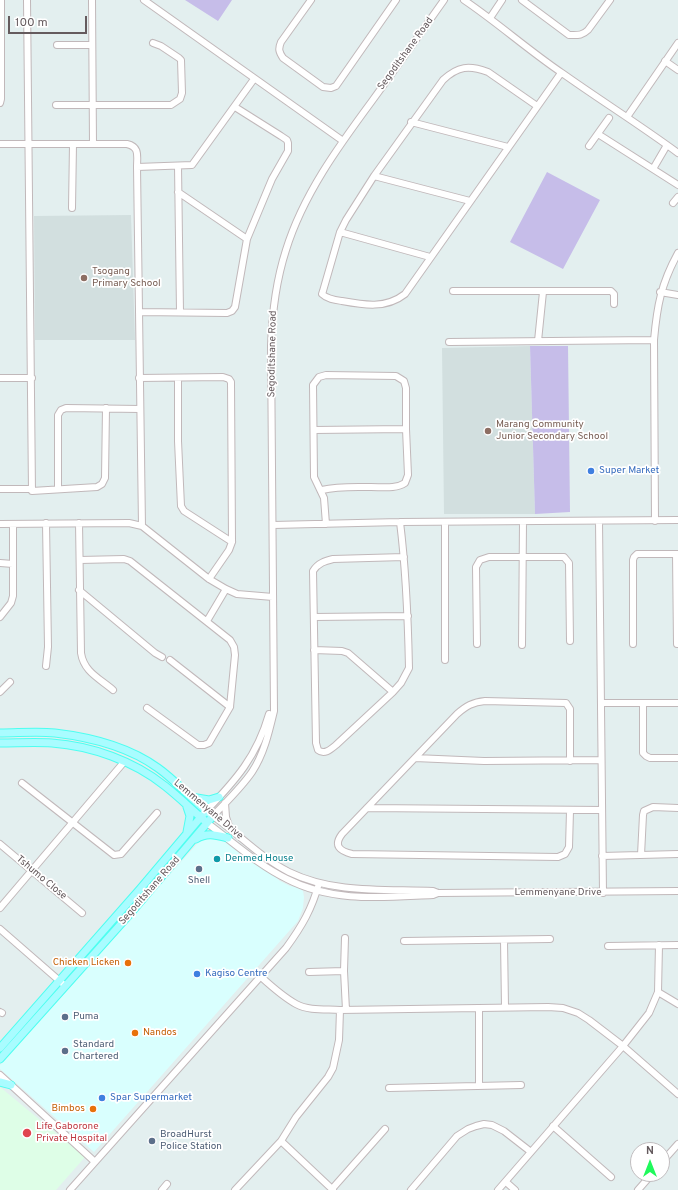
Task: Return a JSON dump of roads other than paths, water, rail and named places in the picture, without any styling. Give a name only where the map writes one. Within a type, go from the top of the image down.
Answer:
[{"type":"main road","name":"Lemmenyane Drive","points":[[0,733],[54,733],[112,746],[142,759],[158,768],[213,816]]},
{"type":"main road","name":"Lemmenyane Drive","points":[[0,743],[51,743],[70,745],[104,754],[136,767],[164,785],[207,823]]},
{"type":"main road","points":[[189,796],[209,800],[220,797]]},
{"type":"main road","points":[[184,803],[190,816],[187,834]]},
{"type":"main road","name":"Segoditshane Road","points":[[0,1048],[206,811]]},
{"type":"main road","name":"Segoditshane Road","points":[[0,1059],[194,840],[213,816]]},
{"type":"main road","points":[[194,840],[202,835],[209,834],[228,838]]},
{"type":"main road","points":[[0,1082],[11,1085]]},
{"type":"street","points":[[0,103],[1,0]]},
{"type":"street","points":[[27,0],[32,489]]},
{"type":"street","points":[[92,0],[93,144]]},
{"type":"street","points":[[144,0],[343,141]]},
{"type":"street","points":[[311,0],[281,42],[279,47],[280,53],[284,58],[300,70],[323,87],[327,88],[336,86],[396,0]]},
{"type":"street","name":"Segoditshane Road","points":[[213,816],[252,772],[267,739],[274,711],[271,346],[274,303],[279,275],[286,250],[298,218],[312,191],[343,141],[444,0]]},
{"type":"street","points":[[464,0],[490,18],[561,73],[628,117],[678,153]]},
{"type":"street","points":[[490,18],[502,0]]},
{"type":"street","points":[[522,0],[569,35],[581,35],[588,30],[610,0]]},
{"type":"street","points":[[56,105],[171,105],[180,99],[182,93],[181,60],[161,46],[153,43]]},
{"type":"street","points":[[628,117],[678,43]]},
{"type":"street","points":[[57,45],[92,45]]},
{"type":"street","points":[[665,61],[678,70]]},
{"type":"street","points":[[537,106],[488,72],[466,67],[449,74],[411,122],[346,220],[340,232],[322,294],[327,298],[361,305],[375,305],[390,303],[405,294],[561,73]]},
{"type":"street","points":[[137,167],[192,165],[196,162],[254,79]]},
{"type":"street","points":[[139,312],[227,313],[232,311],[235,307],[247,239],[272,179],[288,151],[288,143],[287,140],[235,107]]},
{"type":"street","points":[[589,146],[609,118]]},
{"type":"street","points":[[411,122],[508,147]]},
{"type":"street","points":[[598,134],[678,185]]},
{"type":"street","points":[[0,144],[127,144],[134,146],[137,152],[142,526]]},
{"type":"street","points":[[72,144],[72,208]]},
{"type":"street","points":[[653,169],[668,145]]},
{"type":"street","points":[[178,166],[180,312]]},
{"type":"street","points":[[374,176],[470,201]]},
{"type":"street","points":[[178,192],[247,239]]},
{"type":"street","points":[[673,203],[678,197]]},
{"type":"street","points":[[340,232],[430,257]]},
{"type":"street","points":[[655,521],[654,340],[656,313],[660,292],[670,267],[678,253]]},
{"type":"street","points":[[453,292],[610,291],[614,294],[614,304]]},
{"type":"street","points":[[538,341],[542,292]]},
{"type":"street","points":[[660,292],[678,295]]},
{"type":"street","points":[[450,342],[654,340]]},
{"type":"street","points":[[322,490],[343,487],[397,486],[405,483],[408,475],[406,388],[404,381],[401,378],[396,376],[326,375],[319,377],[313,385],[314,477],[322,490],[326,524]]},
{"type":"street","points":[[139,378],[223,377],[229,379],[231,382],[232,542],[229,550],[209,579]]},
{"type":"street","points":[[0,378],[32,378]]},
{"type":"street","points":[[178,378],[178,441],[181,506],[184,511],[232,542]]},
{"type":"street","points":[[58,489],[58,414],[61,410],[66,408],[140,409]]},
{"type":"street","points":[[0,489],[32,489],[32,492],[97,487],[102,484],[105,478],[106,408]]},
{"type":"street","points":[[314,430],[406,429]]},
{"type":"street","points":[[273,525],[400,522],[678,520]]},
{"type":"street","points":[[599,521],[603,893]]},
{"type":"street","points":[[400,522],[404,557],[408,616],[408,668],[401,683],[393,692],[330,750],[320,752],[316,743],[313,571],[316,565],[333,559],[404,557]]},
{"type":"street","points":[[445,522],[445,660]]},
{"type":"street","points":[[522,645],[523,522]]},
{"type":"street","points":[[46,523],[48,648],[46,666]]},
{"type":"street","points":[[79,523],[79,590],[82,661],[85,667],[112,690]]},
{"type":"street","points":[[0,524],[129,523],[142,526],[209,579],[226,590],[238,594],[273,597]]},
{"type":"street","points":[[0,617],[11,603],[13,596],[13,524]]},
{"type":"street","points":[[633,644],[634,556],[637,554],[677,554],[677,644]]},
{"type":"street","points":[[477,644],[476,567],[480,560],[489,557],[564,557],[568,561],[570,641]]},
{"type":"street","points":[[80,560],[124,559],[130,561],[230,640],[234,647],[235,655],[230,707],[209,743],[198,746],[147,708]]},
{"type":"street","points":[[0,563],[13,564]]},
{"type":"street","points":[[79,590],[155,653],[162,657]]},
{"type":"street","points":[[207,621],[226,590]]},
{"type":"street","points":[[314,617],[408,616]]},
{"type":"street","points":[[314,650],[342,651],[354,656],[393,692]]},
{"type":"street","points":[[170,660],[230,707]]},
{"type":"street","points":[[0,692],[10,682]]},
{"type":"street","points":[[570,760],[570,709],[566,703],[474,702],[466,706],[457,714],[367,808],[338,840],[337,845],[341,850],[352,854],[558,857],[565,854],[569,848],[570,811]]},
{"type":"street","points":[[601,703],[678,704]]},
{"type":"street","points":[[643,703],[643,752],[650,758],[678,758]]},
{"type":"street","name":"Segoditshane Road","points":[[206,811],[240,774],[256,749],[270,711],[273,708]]},
{"type":"street","points":[[415,758],[484,761],[601,760]]},
{"type":"street","points":[[0,908],[124,762]]},
{"type":"street","points":[[22,783],[112,855],[121,854],[156,813]]},
{"type":"street","points":[[225,803],[226,817],[230,829]]},
{"type":"street","points":[[641,855],[644,812],[653,807],[678,808]]},
{"type":"street","points":[[367,808],[570,811],[602,810]]},
{"type":"street","name":"Lemmenyane Drive","points":[[213,816],[258,852],[280,866],[290,872],[319,883],[336,887],[358,889],[433,891],[438,893]]},
{"type":"street","name":"Lemmenyane Drive","points":[[207,823],[253,858],[287,880],[317,891],[356,897],[433,895],[438,893],[678,892]]},
{"type":"street","name":"Tshumo Close","points":[[0,844],[82,913]]},
{"type":"street","points":[[602,856],[678,854]]},
{"type":"street","points":[[70,1190],[286,948],[301,928],[308,914],[319,883]]},
{"type":"street","points":[[0,929],[66,986]]},
{"type":"street","points":[[236,1190],[281,1141],[296,1117],[328,1077],[333,1068],[343,1010],[345,938]]},
{"type":"street","points":[[404,941],[550,939]]},
{"type":"street","points":[[504,940],[505,1007]]},
{"type":"street","points":[[498,1190],[623,1046],[649,1013],[658,992],[659,945]]},
{"type":"street","points":[[608,946],[678,945]]},
{"type":"street","points":[[309,972],[344,971]]},
{"type":"street","points":[[260,976],[296,1004],[313,1008],[343,1010],[505,1007],[563,1008],[589,1020],[623,1046],[678,1094]]},
{"type":"street","points":[[658,992],[678,1004]]},
{"type":"street","points":[[479,1008],[479,1086]]},
{"type":"street","points":[[0,1075],[95,1162]]},
{"type":"street","points":[[389,1088],[521,1085]]},
{"type":"street","points":[[411,1190],[456,1136],[476,1126],[484,1124],[492,1125],[504,1131],[531,1152]]},
{"type":"street","points":[[553,1126],[612,1176]]},
{"type":"street","points":[[281,1141],[333,1190],[385,1129]]},
{"type":"street","points":[[670,1153],[678,1144]]},
{"type":"street","points":[[506,1182],[515,1190]]},
{"type":"street","points":[[638,1190],[645,1182]]},
{"type":"street","points":[[162,1190],[167,1184]]},
{"type":"place","name":"Tsogang Primary School","points":[[84,278]]},
{"type":"place","name":"Marang Community Junior Secondary School","points":[[488,431]]},
{"type":"place","name":"Super Market","points":[[591,471]]},
{"type":"place","name":"Denmed House","points":[[217,859]]},
{"type":"place","name":"Shell","points":[[199,869]]},
{"type":"place","name":"Chicken Licken","points":[[128,963]]},
{"type":"place","name":"Kagiso Centre","points":[[197,974]]},
{"type":"place","name":"Puma","points":[[65,1017]]},
{"type":"place","name":"Nandos","points":[[135,1033]]},
{"type":"place","name":"Standard Chartered","points":[[65,1051]]},
{"type":"place","name":"Spar Supermarket","points":[[102,1098]]},
{"type":"place","name":"Bimbos","points":[[93,1109]]},
{"type":"place","name":"Life Gaborone Private Hospital","points":[[27,1133]]},
{"type":"place","name":"BroadHurst Police Station","points":[[152,1141]]}]
